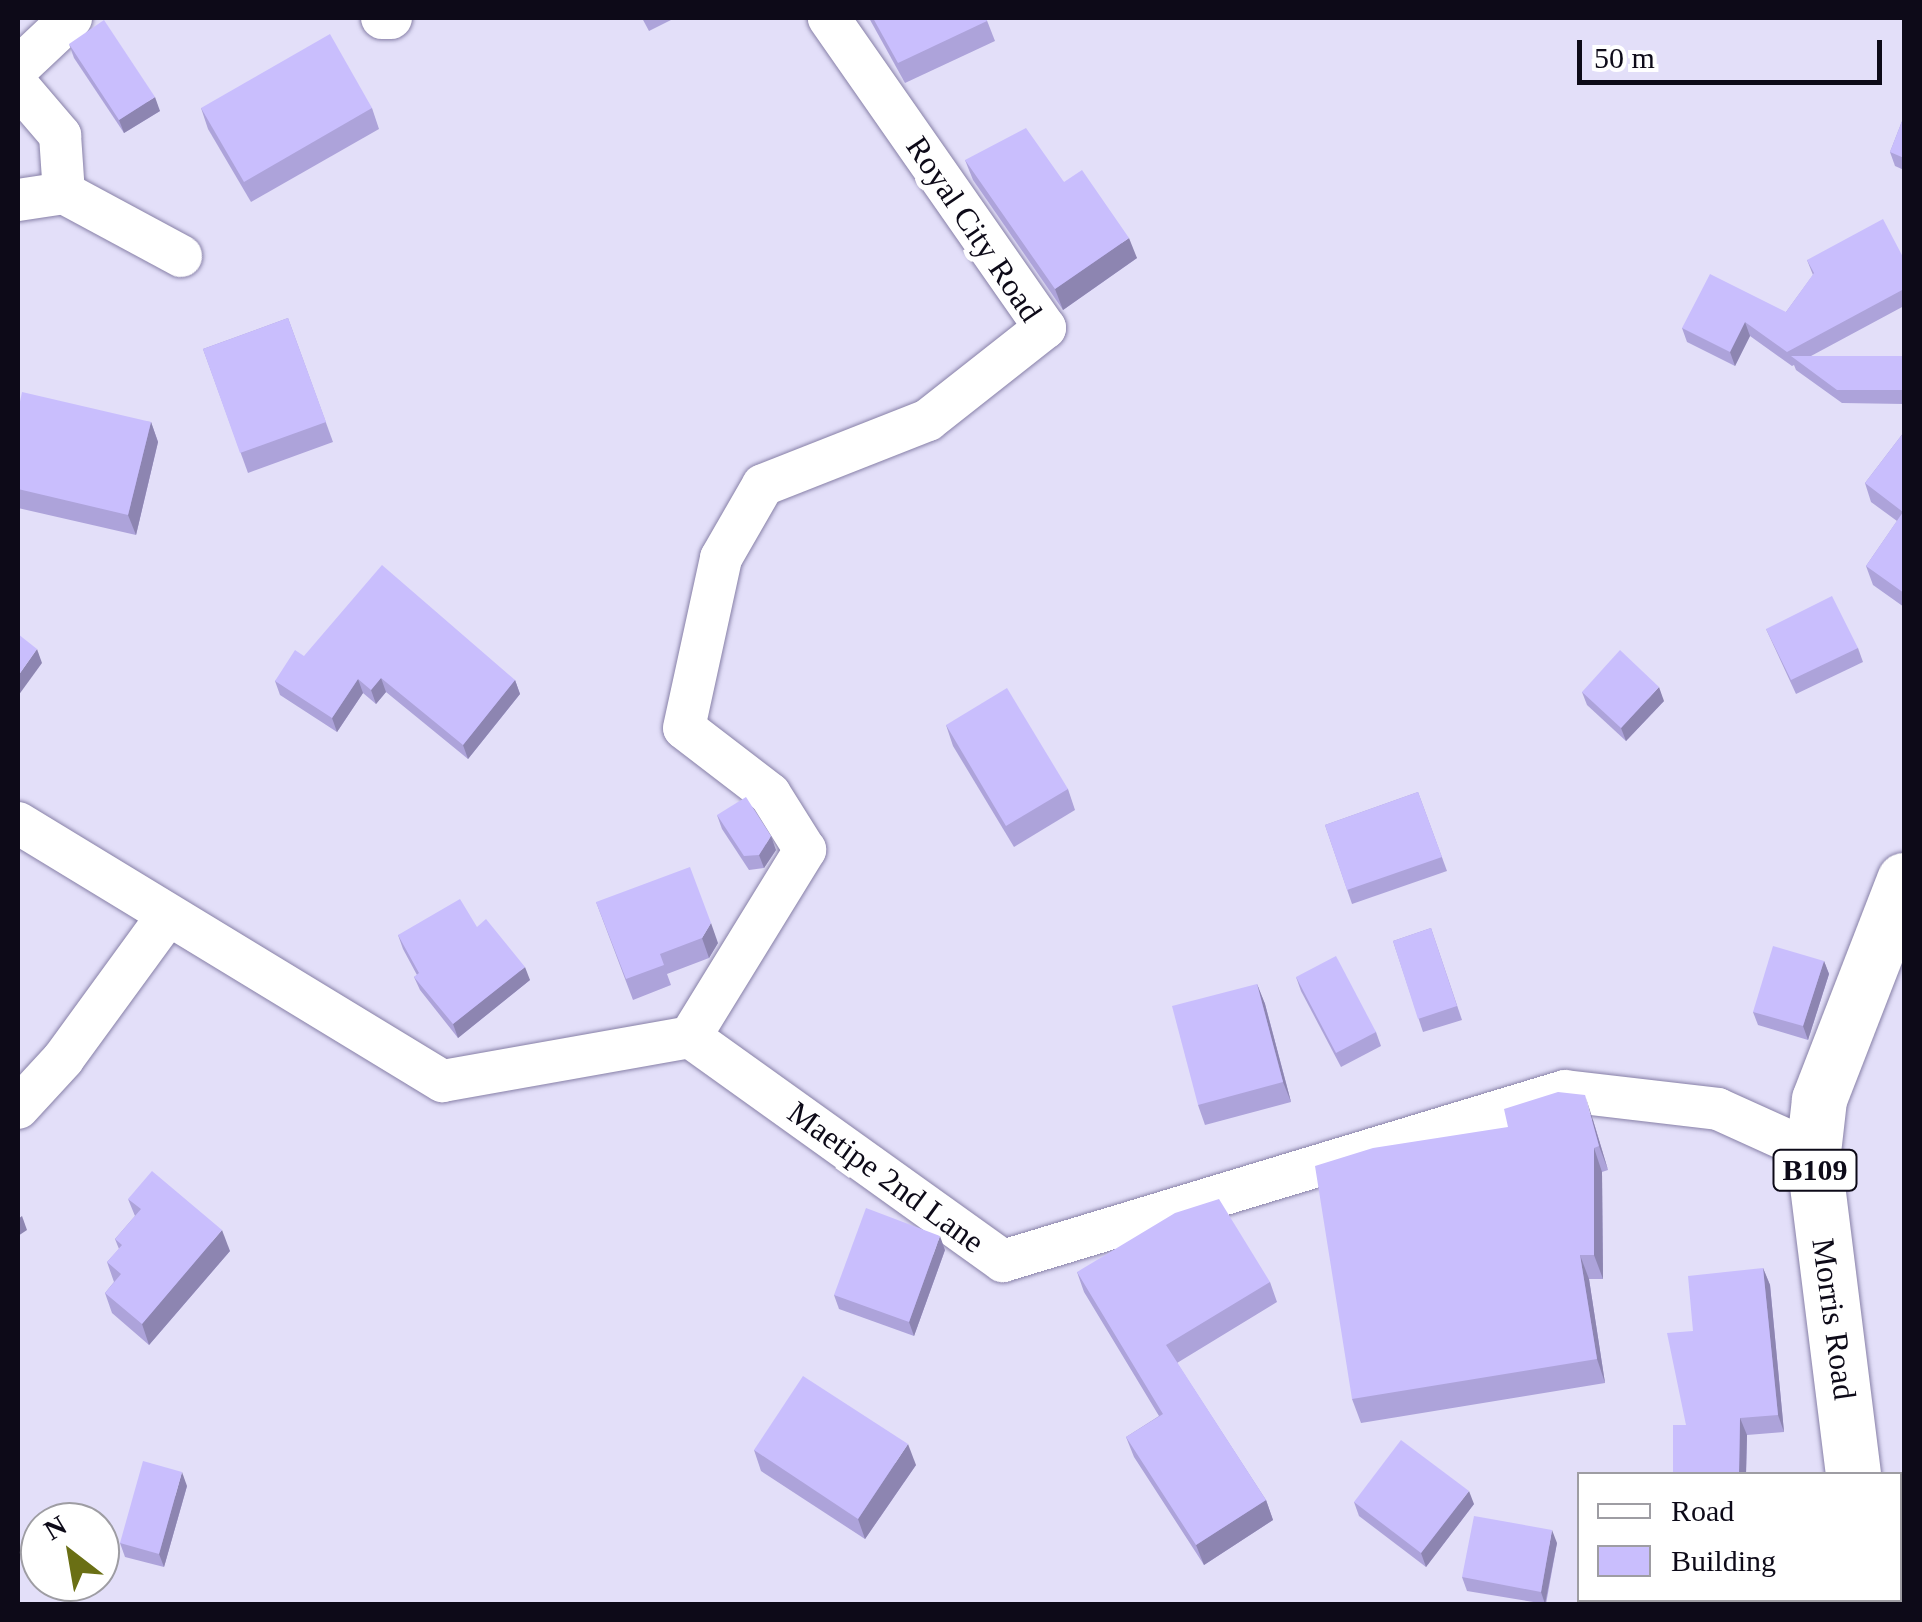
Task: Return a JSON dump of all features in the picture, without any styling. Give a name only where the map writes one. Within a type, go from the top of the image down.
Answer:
[{"type":"main road","name":"Morris Road","points":[[1853,1472],[1813,1152],[1819,1099],[1904,880]]},
{"type":"street","points":[[18,68],[71,18]]},
{"type":"street","points":[[382,18],[391,18]]},
{"type":"street","name":"Royal City Road","points":[[690,1036],[805,850],[770,794],[684,728],[721,558],[762,485],[928,420],[1044,328],[829,18]]},
{"type":"street","points":[[18,86],[60,135],[64,193]]},
{"type":"street","points":[[18,200],[64,193],[181,256]]},
{"type":"street","points":[[18,823],[443,1081],[690,1036]]},
{"type":"street","points":[[18,1108],[63,1059],[168,915]]},
{"type":"street","name":"Maetipe 2nd Lane","points":[[690,1036],[1003,1260],[1565,1091],[1718,1109],[1813,1152]]},
{"type":"building","points":[[873,18],[986,18],[987,21],[898,63]]},
{"type":"building","points":[[104,20],[155,97],[119,120],[69,44]]},
{"type":"building","points":[[330,34],[372,108],[244,182],[201,108]]},
{"type":"building","points":[[1904,116],[1904,158],[1890,152]]},
{"type":"building","points":[[1026,128],[1064,182],[1082,170],[1129,238],[1055,289],[965,160]]},
{"type":"building","points":[[1883,219],[1904,259],[1904,289],[1787,352],[1745,322],[1730,352],[1682,328],[1710,274],[1786,312],[1814,273],[1807,260]]},
{"type":"building","points":[[288,318],[326,422],[240,453],[203,349]]},
{"type":"building","points":[[1791,356],[1903,356],[1902,390],[1837,390]]},
{"type":"building","points":[[22,392],[151,422],[128,515],[18,489],[18,411]]},
{"type":"building","points":[[1904,432],[1904,593],[1866,566],[1903,512],[1865,483]]},
{"type":"building","points":[[382,565],[515,680],[463,745],[381,678],[371,690],[358,679],[332,718],[275,681],[295,650],[304,656]]},
{"type":"building","points":[[1832,596],[1858,648],[1791,680],[1766,629]]},
{"type":"building","points":[[18,634],[37,649],[18,676]]},
{"type":"building","points":[[1620,650],[1659,687],[1621,728],[1582,692]]},
{"type":"building","points":[[1007,688],[1068,789],[1006,826],[946,725]]},
{"type":"building","points":[[1418,792],[1442,857],[1347,890],[1325,825]]},
{"type":"building","points":[[746,797],[771,836],[759,855],[744,856],[717,815]]},
{"type":"building","points":[[690,867],[711,923],[702,938],[660,954],[664,965],[626,979],[596,902]]},
{"type":"building","points":[[460,899],[477,927],[486,919],[525,967],[453,1024],[414,977],[419,973],[398,935]]},
{"type":"building","points":[[1431,928],[1457,1006],[1418,1019],[1393,941]]},
{"type":"building","points":[[1773,946],[1824,961],[1803,1026],[1753,1012]]},
{"type":"building","points":[[1336,956],[1376,1032],[1336,1053],[1296,977]]},
{"type":"building","points":[[1257,984],[1283,1082],[1198,1105],[1172,1006]]},
{"type":"building","points":[[1558,1092],[1585,1095],[1599,1146],[1594,1148],[1594,1255],[1580,1255],[1597,1359],[1352,1399],[1315,1166],[1373,1148],[1508,1127],[1504,1109]]},
{"type":"building","points":[[152,1171],[222,1230],[142,1324],[105,1293],[121,1274],[107,1262],[122,1245],[115,1239],[141,1209],[128,1199]]},
{"type":"building","points":[[1219,1199],[1270,1282],[1166,1345],[1266,1500],[1196,1545],[1126,1437],[1163,1414],[1077,1272],[1175,1213]]},
{"type":"building","points":[[866,1208],[940,1236],[909,1322],[834,1295]]},
{"type":"building","points":[[1763,1268],[1778,1415],[1740,1418],[1739,1472],[1673,1472],[1673,1425],[1686,1425],[1667,1333],[1693,1331],[1688,1276]]},
{"type":"building","points":[[803,1376],[908,1444],[858,1519],[754,1450]]},
{"type":"building","points":[[1401,1440],[1469,1491],[1421,1553],[1354,1502]]},
{"type":"building","points":[[143,1461],[182,1472],[159,1554],[120,1543]]},
{"type":"building","points":[[1474,1516],[1552,1530],[1541,1592],[1462,1577]]},
{"type":"building","points":[[1650,1602],[1744,1602],[1744,1604]]}]
